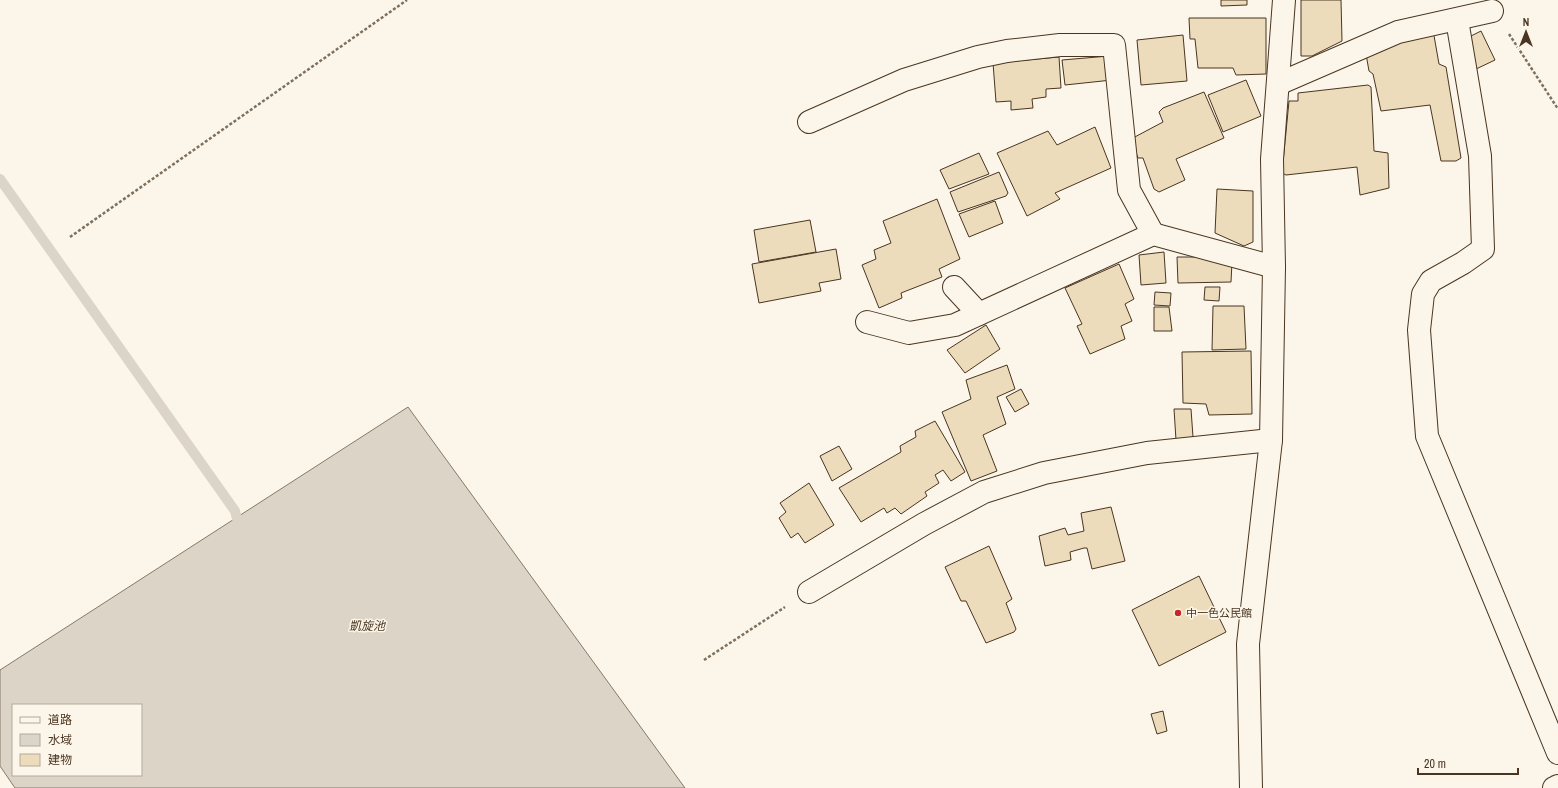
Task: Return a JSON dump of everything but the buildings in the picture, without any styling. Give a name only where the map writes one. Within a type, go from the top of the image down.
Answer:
[{"type":"street","points":[[1251,788],[1248,644],[1271,440],[1274,267],[1272,159],[1284,0]]},
{"type":"street","points":[[1278,84],[1398,32],[1492,11]]},
{"type":"street","points":[[1457,20],[1480,156],[1483,249],[1463,263],[1431,281],[1424,294],[1419,330],[1427,436],[1558,752]]},
{"type":"street","points":[[809,122],[904,80],[978,57],[1007,51],[1060,45],[1114,45],[1129,190],[1153,234]]},
{"type":"street","points":[[867,322],[909,333],[955,325],[1153,234],[1274,267]]},
{"type":"street","points":[[954,287],[979,314]]},
{"type":"street","points":[[809,592],[924,524],[984,492],[1044,473],[1147,453],[1271,440]]},
{"type":"street","points":[[1554,788],[1558,786]]},
{"type":"path","points":[[70,237],[406,0]]},
{"type":"path","points":[[1492,11],[1516,42],[1558,109]]},
{"type":"path","points":[[704,660],[809,592]]},
{"type":"water","name":"凱旋池","points":[[408,407],[685,788],[15,788],[0,766],[0,670]]},
{"type":"waterway","points":[[0,179],[235,511],[240,530]]},
{"type":"place","name":"中一色公民館","points":[[1178,613]]}]
